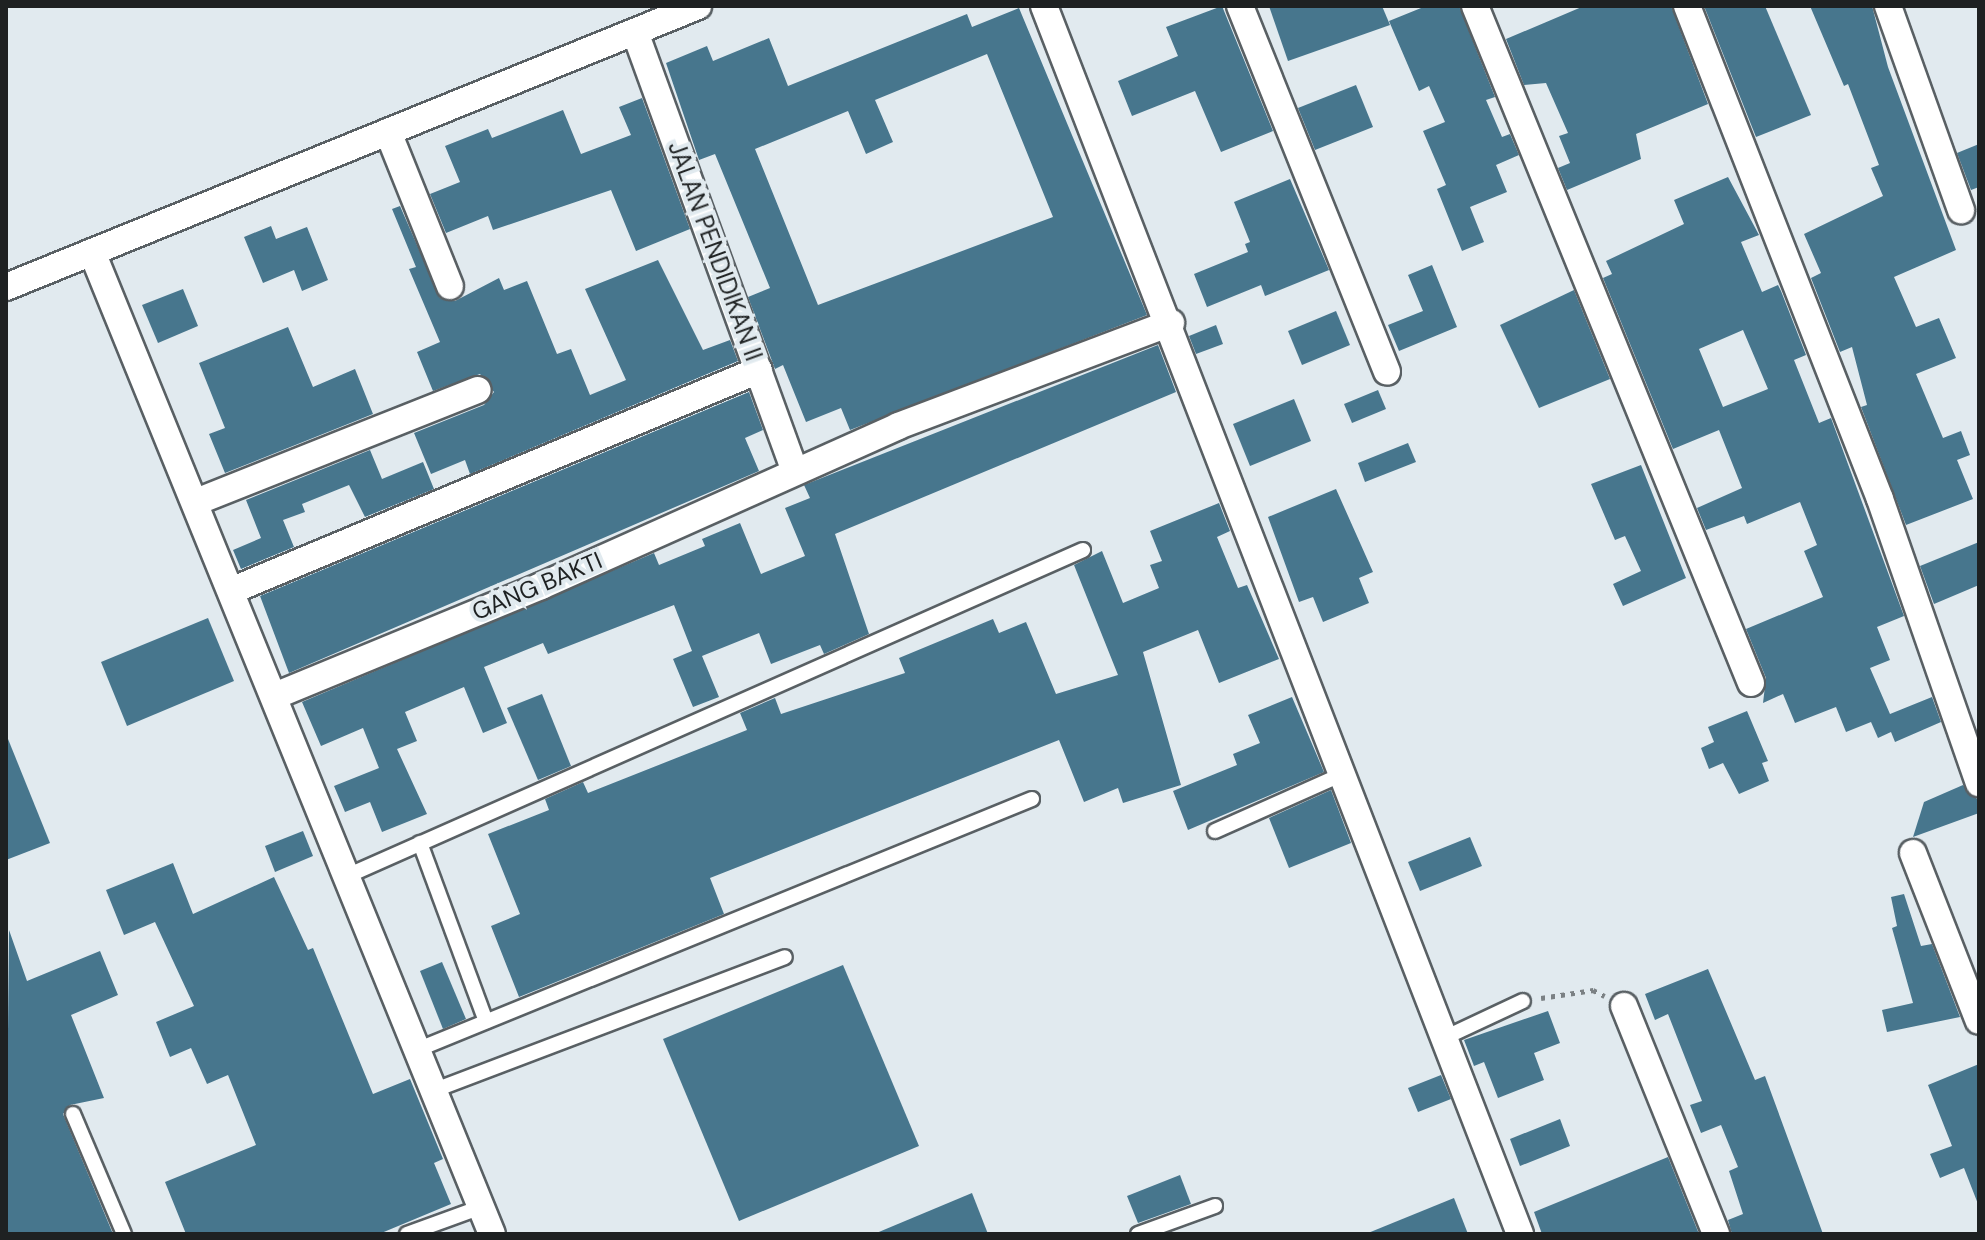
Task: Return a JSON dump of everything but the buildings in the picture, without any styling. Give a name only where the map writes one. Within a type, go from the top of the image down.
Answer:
[{"type":"street","points":[[6,287],[698,6]]},
{"type":"street","points":[[1044,6],[1171,323],[1520,1234]]},
{"type":"street","points":[[1240,6],[1387,372]]},
{"type":"street","points":[[1475,6],[1751,683]]},
{"type":"street","points":[[1687,6],[1880,499],[1979,783]]},
{"type":"street","points":[[1888,6],[1961,210]]},
{"type":"street","name":"JALAN PENDIDIKAN II","points":[[635,32],[795,471]]},
{"type":"street","points":[[388,132],[450,286]]},
{"type":"street","points":[[92,252],[277,695],[492,1234]]},
{"type":"street","name":"GANG BAKTI","points":[[277,695],[795,471],[1171,323]]},
{"type":"street","points":[[233,590],[759,370]]},
{"type":"street","points":[[196,502],[478,390]]},
{"type":"street","points":[[1913,853],[1979,1021]]},
{"type":"street","points":[[1624,1006],[1716,1234]]},
{"type":"lane","points":[[347,876],[1083,550]]},
{"type":"lane","points":[[1215,831],[1343,774]]},
{"type":"lane","points":[[419,1049],[1032,799]]},
{"type":"lane","points":[[420,843],[486,1021]]},
{"type":"lane","points":[[435,1090],[785,957]]},
{"type":"lane","points":[[1444,1038],[1523,1001]]},
{"type":"lane","points":[[73,1114],[124,1234]]},
{"type":"lane","points":[[1138,1234],[1215,1206]]},
{"type":"lane","points":[[407,1234],[481,1207]]},
{"type":"path","points":[[1523,1001],[1593,990],[1624,1006]]}]
